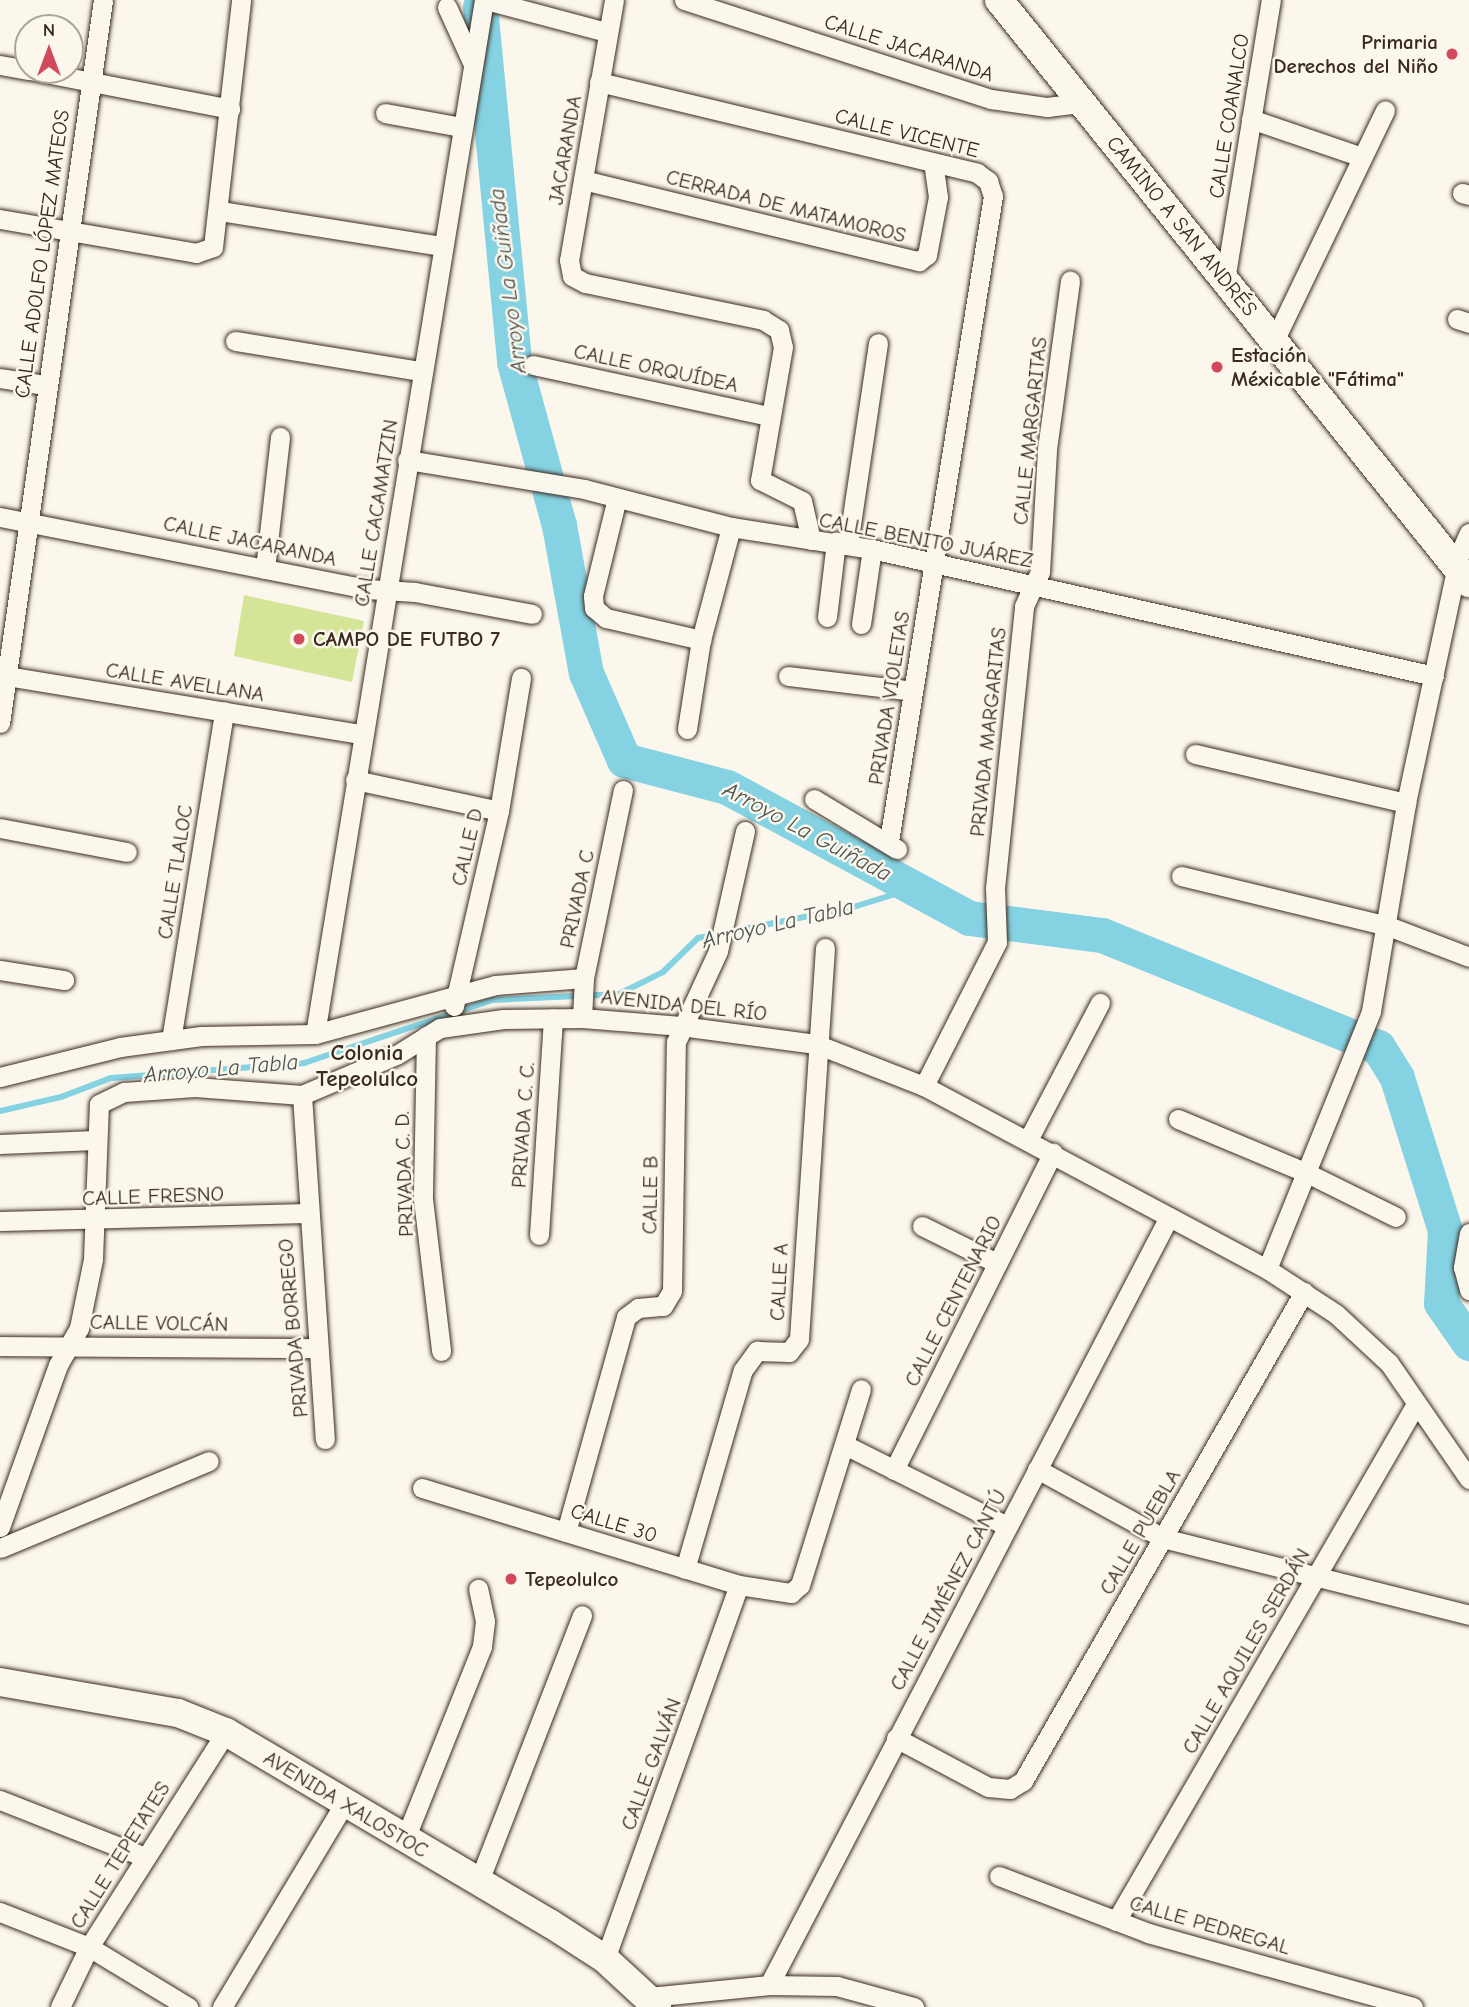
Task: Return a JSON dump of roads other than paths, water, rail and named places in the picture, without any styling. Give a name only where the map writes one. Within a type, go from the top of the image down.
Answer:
[{"type":"street","name":"CALLE ADOLFO LÓPEZ MATEOS","points":[[0,723],[4,675],[45,385],[103,0]]},
{"type":"street","points":[[0,219],[68,233],[208,252],[215,242],[220,211],[241,0]]},
{"type":"street","points":[[484,2],[607,32],[614,0]]},
{"type":"street","name":"CALLE JACARANDA","points":[[684,0],[991,99],[1038,107],[1082,103]]},
{"type":"street","name":"CAMINO A SAN ANDRÉS","points":[[999,0],[1463,575]]},
{"type":"street","name":"CALLE COANALCO","points":[[1226,280],[1271,0]]},
{"type":"street","name":"CALLE CACAMATZIN","points":[[316,1034],[362,734],[389,591],[421,371],[484,2]]},
{"type":"street","points":[[447,7],[474,58]]},
{"type":"street","name":"JACARANDA","points":[[607,32],[569,260],[572,276],[585,283],[763,320],[779,330],[783,347],[769,416]]},
{"type":"street","points":[[84,80],[230,110]]},
{"type":"street","name":"CALLE VICENTE","points":[[599,82],[983,175],[993,195],[933,563]]},
{"type":"street","points":[[1274,341],[1385,110]]},
{"type":"street","points":[[385,113],[461,127]]},
{"type":"street","points":[[1251,119],[1362,157]]},
{"type":"street","name":"CERRADA DE MATAMOROS","points":[[583,180],[919,261],[927,255],[938,197],[933,163]]},
{"type":"street","points":[[220,211],[442,246]]},
{"type":"street","name":"CALLE MARGARITAS","points":[[1034,584],[1040,572],[1047,449],[1070,281]]},
{"type":"street","points":[[235,341],[421,371]]},
{"type":"street","points":[[827,617],[878,343]]},
{"type":"street","name":"CALLE ORQUÍDEA","points":[[533,365],[769,416]]},
{"type":"street","points":[[0,378],[45,385]]},
{"type":"street","points":[[769,416],[760,480],[802,501],[811,540]]},
{"type":"street","points":[[265,569],[280,437]]},
{"type":"street","name":"CALLE BENITO JUÁREZ","points":[[407,460],[567,486],[731,527],[872,549],[1434,676]]},
{"type":"street","points":[[617,498],[593,596],[594,608],[606,618],[701,640]]},
{"type":"street","name":"CALLE JACARANDA","points":[[0,517],[265,569],[532,614]]},
{"type":"street","points":[[687,729],[701,640],[731,527]]},
{"type":"street","points":[[1267,1269],[1356,1057],[1366,1026],[1388,926],[1406,803],[1434,676],[1463,575],[1469,533]]},
{"type":"street","points":[[861,624],[872,549]]},
{"type":"street","name":"PRIVADA VIOLETAS","points":[[814,799],[894,845],[913,691],[933,563]]},
{"type":"street","name":"PRIVADA MARGARITAS","points":[[924,1086],[995,949],[995,894],[1024,606],[1034,584]]},
{"type":"street","name":"CALLE AVELLANA","points":[[4,675],[362,734]]},
{"type":"street","points":[[788,676],[913,691]]},
{"type":"street","name":"CALLE D","points":[[454,1011],[499,811],[521,678]]},
{"type":"street","name":"CALLE TLALOC","points":[[171,1040],[223,711]]},
{"type":"street","points":[[1195,754],[1406,803]]},
{"type":"street","points":[[355,780],[499,811]]},
{"type":"street","name":"PRIVADA C","points":[[582,1011],[583,981],[623,790]]},
{"type":"street","points":[[0,828],[127,852]]},
{"type":"street","name":"CALLE B","points":[[566,1532],[626,1317],[638,1308],[663,1306],[671,1291],[676,1042],[681,1026],[718,951],[745,831]]},
{"type":"street","points":[[1181,876],[1388,926],[1469,957]]},
{"type":"street","name":"CALLE A","points":[[685,1569],[743,1370],[757,1351],[789,1352],[799,1339],[816,1044],[825,948]]},
{"type":"street","points":[[0,970],[64,980]]},
{"type":"street","points":[[0,1076],[120,1047],[171,1040],[316,1034],[454,1011],[525,979],[583,981]]},
{"type":"street","points":[[1028,1140],[1100,1003]]},
{"type":"street","name":"AVENIDA DEL RÍO","points":[[95,1140],[99,1104],[124,1092],[221,1086],[302,1095],[386,1059],[426,1036],[454,1011],[553,1018],[582,1011],[816,1044],[924,1086],[1267,1269],[1304,1292],[1373,1344],[1469,1479]]},
{"type":"street","name":"PRIVADA C. C.","points":[[539,1235],[553,1018]]},
{"type":"street","name":"PRIVADA C. D.","points":[[426,1036],[423,1199],[441,1351]]},
{"type":"street","name":"PRIVADA BORREGO","points":[[302,1095],[307,1213],[325,1439]]},
{"type":"street","points":[[1178,1119],[1307,1173],[1396,1217]]},
{"type":"street","points":[[0,1144],[95,1140],[93,1259],[71,1345],[58,1365],[8,1481],[0,1527]]},
{"type":"street","name":"CALLE CENTENARIO","points":[[894,1470],[1053,1153]]},
{"type":"street","name":"CALLE FRESNO","points":[[0,1221],[94,1222],[307,1213]]},
{"type":"street","name":"CALLE JIMÉNEZ CANTÚ","points":[[769,1985],[1169,1217]]},
{"type":"street","points":[[922,1226],[997,1263]]},
{"type":"street","points":[[1469,1233],[1463,1267],[1469,1290]]},
{"type":"street","name":"CALLE PUEBLA","points":[[896,1738],[988,1787],[1010,1789],[1029,1774],[1304,1292]]},
{"type":"street","name":"CALLE VOLCÁN","points":[[0,1346],[318,1348]]},
{"type":"street","points":[[861,1389],[845,1445],[1007,1526]]},
{"type":"street","name":"CALLE AQUILES SERDÁN","points":[[1116,1921],[1416,1404]]},
{"type":"street","name":"CALLE 30","points":[[422,1488],[739,1585],[795,1591],[845,1445]]},
{"type":"street","points":[[0,1548],[209,1461]]},
{"type":"street","points":[[1037,1469],[1163,1538],[1469,1615]]},
{"type":"street","name":"CALLE GALVÁN","points":[[605,1959],[739,1585]]},
{"type":"street","points":[[405,1839],[482,1646],[485,1621],[478,1590]]},
{"type":"street","points":[[479,1881],[582,1615]]},
{"type":"street","name":"AVENIDA XALOSTOC","points":[[0,1682],[178,1713],[226,1732],[344,1804],[479,1881],[605,1959],[653,2002]]},
{"type":"street","name":"CALLE TEPETATES","points":[[60,2007],[89,1947],[226,1732]]},
{"type":"street","points":[[0,1800],[145,1857]]},
{"type":"street","points":[[222,2007],[344,1804]]},
{"type":"street","name":"CALLE PEDREGAL","points":[[999,1876],[1116,1921],[1413,2007]]},
{"type":"street","points":[[0,1912],[89,1947],[188,2007]]},
{"type":"street","points":[[653,2002],[769,1985],[837,1986],[914,2007]]},
{"type":"waterway","name":"Arroyo La Guiñada","points":[[480,7],[514,362],[559,525],[586,673],[624,760],[727,787],[969,918],[1102,935],[1378,1047],[1397,1078],[1445,1230],[1441,1303],[1469,1343]]},
{"type":"waterway","name":"Arroyo La Tabla","points":[[0,1111],[61,1097],[111,1078],[304,1063],[492,1000],[619,994],[663,972],[698,938],[850,908],[915,888]]},
{"type":"place","name":"Primaria Derechos del Niño","points":[[1452,54]]},
{"type":"place","name":"Estación Méxicable \"Fátima\"","points":[[1217,367]]},
{"type":"place","name":"CAMPO DE FUTBO 7","points":[[299,639]]},
{"type":"place","name":"Tepeolulco","points":[[511,1579]]},
{"type":"district","name":"Colonia Tepeolulco","points":[[367,1066]]}]
